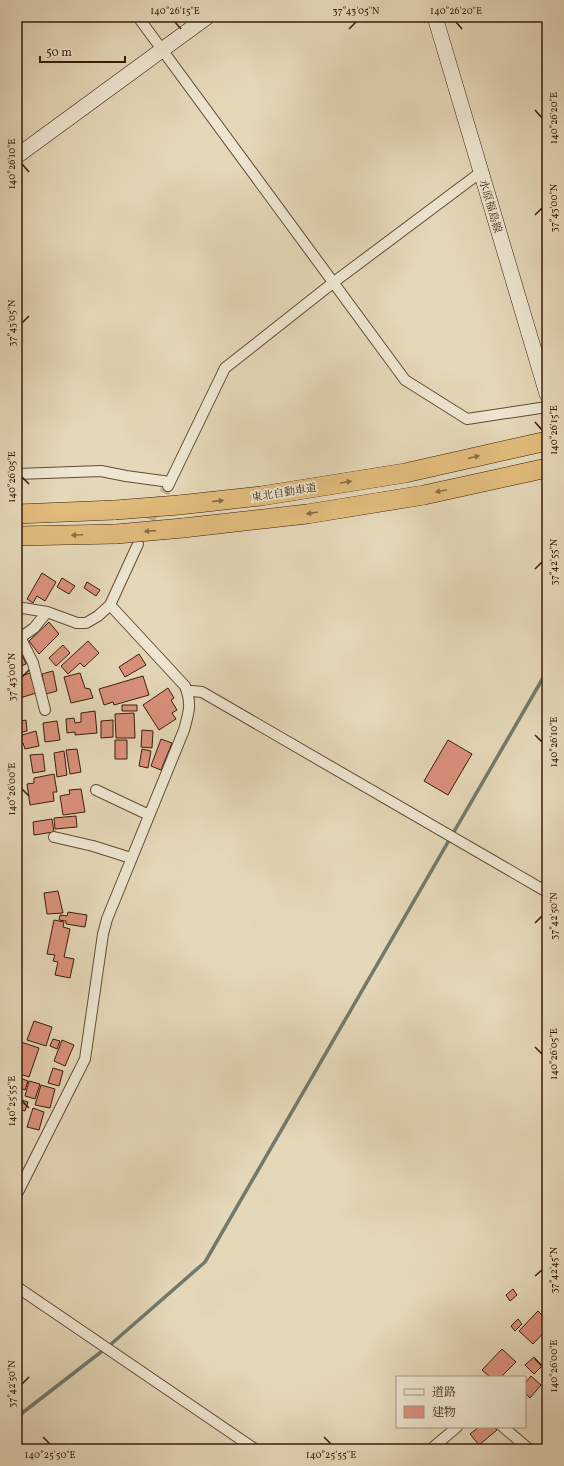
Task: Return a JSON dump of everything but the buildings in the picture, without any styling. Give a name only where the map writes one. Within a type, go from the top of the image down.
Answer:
[{"type":"highway","name":"東北自動車道","points":[[17,514],[115,510],[261,496],[405,473],[547,441]]},
{"type":"highway","name":"東北自動車道","points":[[17,536],[116,534],[307,514],[424,495],[547,468]]},
{"type":"main road","points":[[17,156],[207,17]]},
{"type":"main road","name":"水原福島線","points":[[435,17],[547,394]]},
{"type":"street","points":[[138,17],[405,380],[467,419],[547,407]]},
{"type":"street","points":[[17,474],[101,471],[169,484],[225,368],[334,282],[481,172]]},
{"type":"street","points":[[17,607],[47,612],[77,623],[86,623],[98,616],[110,605],[138,544]]},
{"type":"street","points":[[17,1194],[84,1059],[103,934],[107,919],[184,730],[190,708],[188,693],[182,682],[110,605]]},
{"type":"street","points":[[45,710],[33,663],[19,639],[34,628],[47,612]]},
{"type":"street","points":[[188,693],[192,691],[202,692],[547,892]]},
{"type":"street","points":[[96,790],[149,815]]},
{"type":"street","points":[[54,837],[86,844],[131,858]]},
{"type":"street","points":[[17,1286],[98,1343],[114,1352],[255,1449]]},
{"type":"street","points":[[431,1449],[456,1428]]},
{"type":"street","points":[[504,1428],[529,1449]]},
{"type":"waterway","points":[[17,1417],[110,1345],[205,1262],[547,671]]},
{"type":"tunnel","points":[[143,533],[168,486]]}]
